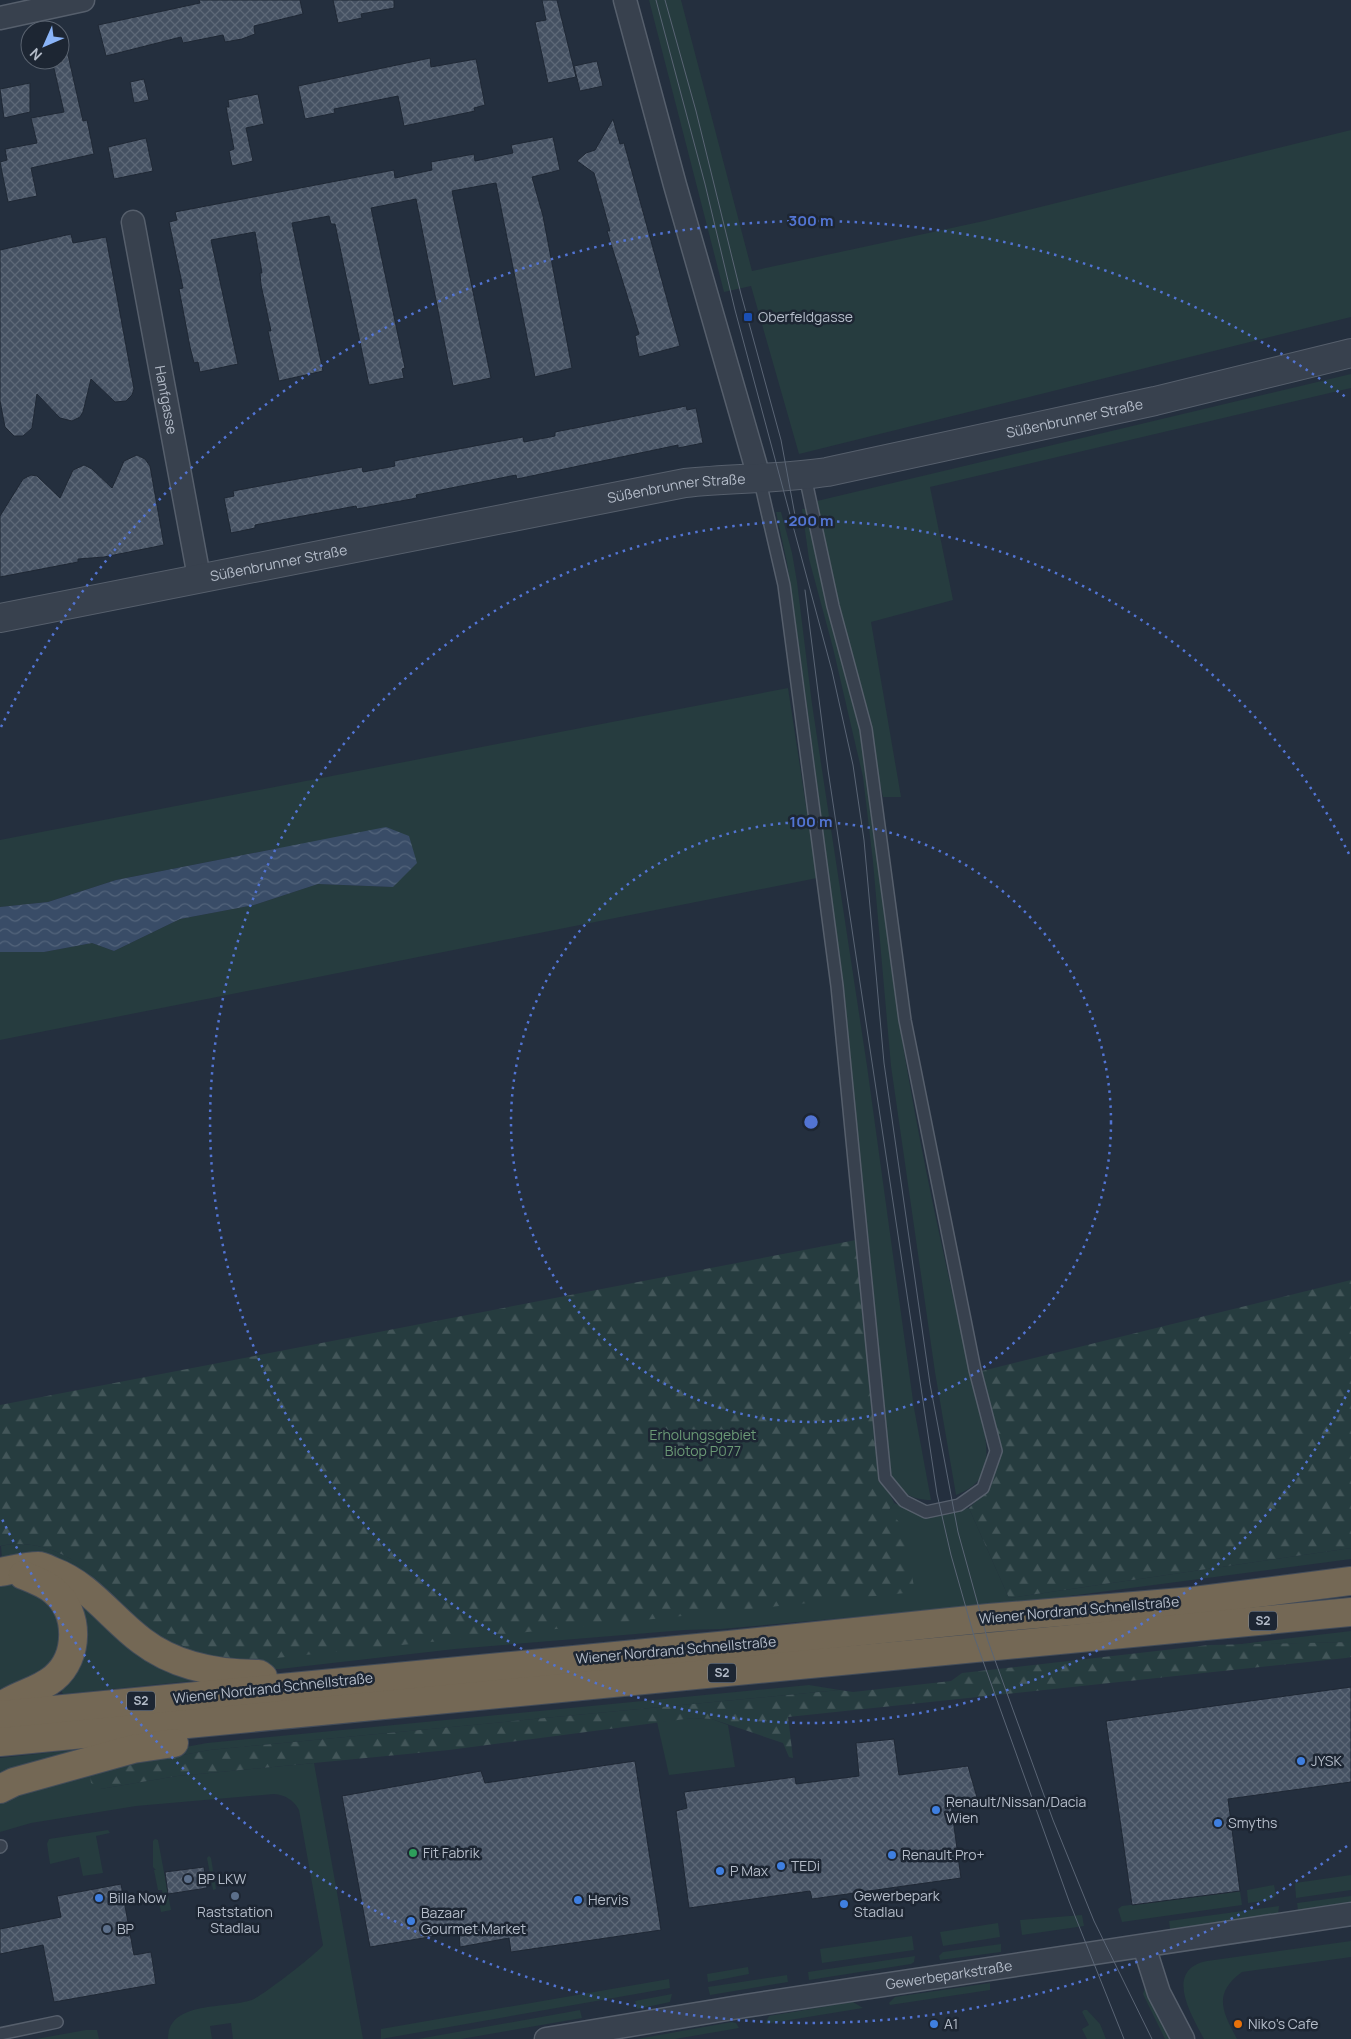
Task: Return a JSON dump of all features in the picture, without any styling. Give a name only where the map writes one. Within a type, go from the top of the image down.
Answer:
[{"type":"highway","points":[[5,1571],[39,1566],[66,1576],[91,1594],[143,1642],[170,1657],[198,1668],[227,1674],[259,1674],[282,1687]]},
{"type":"highway","points":[[0,1707],[12,1698],[34,1692],[55,1677],[70,1659],[74,1635],[68,1613],[55,1592],[33,1579],[5,1571]]},
{"type":"highway","name":"Wiener Nordrand Schnellstraße","points":[[0,1715],[989,1618],[1194,1601],[1351,1581]]},
{"type":"highway","name":"Wiener Nordrand Schnellstraße","points":[[0,1742],[1351,1612]]},
{"type":"highway","points":[[0,1789],[14,1782],[133,1749],[238,1734],[268,1716]]},
{"type":"street","points":[[0,18],[83,0]]},
{"type":"street","points":[[626,0],[676,185],[759,477]]},
{"type":"street","name":"Hanfgasse","points":[[132,222],[199,577]]},
{"type":"street","name":"Süßenbrunner Straße","points":[[0,618],[199,577],[685,483],[759,477],[805,476],[1155,400],[1351,352]]},
{"type":"street","name":"Gewerbeparkstraße","points":[[546,2039],[1351,1914]]},
{"type":"street","points":[[1144,1946],[1159,1993],[1183,2039]]},
{"type":"lane","points":[[759,477],[784,584],[837,986],[885,1478],[904,1501],[926,1512],[959,1506],[983,1488],[996,1451],[975,1370],[904,1020],[866,729],[833,606],[805,476]]},
{"type":"lane","points":[[0,2034],[57,2022]]},
{"type":"green space","points":[[649,0],[681,0],[752,271],[984,221],[1351,130],[1351,317],[799,454],[751,286],[724,292]]},
{"type":"green space","points":[[1351,374],[1351,388],[930,487],[953,600],[871,622],[901,797],[883,797],[840,612],[817,501]]},
{"type":"green space","points":[[802,509],[808,509],[820,571],[859,722],[870,785],[897,1008],[915,1115],[960,1329],[985,1435],[986,1455],[983,1472],[974,1485],[956,1495],[935,1372],[891,1066],[873,862],[863,777],[833,648],[809,559]]},
{"type":"green space","points":[[776,512],[781,512],[792,553],[797,582],[812,704],[867,1066],[914,1408],[931,1500],[924,1500],[904,1493],[895,1483],[890,1469],[869,1242],[832,902],[787,563]]},
{"type":"green space","points":[[788,688],[817,878],[0,1040],[0,952],[44,952],[92,943],[114,951],[180,919],[254,905],[318,884],[393,887],[279,848],[116,880],[48,902],[0,907],[0,840]]},
{"type":"green space","name":"Erholungsgebiet Biotop P077","points":[[856,1240],[882,1477],[894,1503],[889,1510],[903,1527],[915,1592],[246,1661],[196,1650],[168,1639],[95,1575],[78,1563],[60,1554],[42,1547],[22,1544],[0,1546],[0,1405]]},
{"type":"green space","points":[[1351,1280],[1351,1548],[1009,1598],[969,1508],[987,1491],[1001,1455],[982,1371]]},
{"type":"green space","points":[[894,1503],[927,1517],[969,1508],[1009,1598],[1351,1548],[1351,1559],[1024,1602],[721,1629],[685,1630],[455,1649],[280,1669],[251,1669],[206,1664],[2,1559],[1,1546],[15,1544],[41,1547],[77,1562],[99,1577],[889,1510]]},
{"type":"green space","points":[[0,1583],[14,1583],[50,1601],[64,1636],[53,1668],[0,1693]]},
{"type":"green space","points":[[76,1594],[193,1675],[192,1681],[63,1694],[59,1687]]},
{"type":"green space","points":[[1351,1631],[1351,1642],[1233,1645]]},
{"type":"green space","points":[[1351,1642],[1351,1657],[1346,1658],[788,1717],[793,1758],[789,1757],[783,1743],[712,1719],[693,1718],[449,1750],[177,1776],[100,1789],[91,1783],[90,1775],[102,1770],[210,1750],[840,1690],[853,1692],[951,1681],[962,1673],[1209,1645]]},
{"type":"green space","points":[[809,1685],[840,1690],[210,1750],[102,1770],[100,1789],[177,1776],[314,1763],[363,2039],[233,2039],[231,2023],[210,2026],[212,2039],[168,2039],[171,2026],[178,2017],[202,2008],[254,1999],[290,1974],[323,1945],[299,1810],[295,1803],[289,1799],[274,1794],[136,1806],[31,1823],[0,1832],[0,1799],[121,1759],[207,1743]]},
{"type":"green space","points":[[693,1718],[712,1719],[728,1725],[735,1767],[669,1775],[657,1722]]},
{"type":"green space","points":[[91,1748],[0,1781],[0,1758]]},
{"type":"green space","points":[[108,1830],[110,1833],[96,1836],[103,1873],[83,1876],[79,1857],[50,1864],[47,1844],[49,1839]]},
{"type":"green space","points":[[155,1839],[158,1840],[171,1910],[161,1912],[158,1897],[163,1896],[162,1890],[158,1890],[154,1870],[156,1870],[153,1867],[153,1841]]},
{"type":"green space","points":[[209,1856],[211,1858],[216,1889],[213,1890],[207,1858]]},
{"type":"green space","points":[[1351,1875],[1351,1890],[1296,1898],[1295,1883]]},
{"type":"green space","points":[[1274,1885],[1276,1895],[1271,1900],[1248,1903],[1247,1890]]},
{"type":"green space","points":[[1240,1891],[1242,1905],[1122,1922],[1118,1909],[1122,1906]]},
{"type":"green space","points":[[1351,1896],[1351,1905],[1298,1910],[1297,1903]]},
{"type":"green space","points":[[1279,1906],[1278,1915],[1170,1929],[1169,1921]]},
{"type":"green space","points":[[1082,1915],[1084,1926],[1022,1935],[1020,1920]]},
{"type":"green space","points":[[998,1923],[1000,1937],[943,1946],[940,1932]]},
{"type":"green space","points":[[912,1936],[914,1950],[822,1963],[820,1949]]},
{"type":"green space","points":[[1351,1941],[1351,1957],[1242,1972],[1227,1988],[1223,2004],[1237,2039],[1204,2039],[1184,1995],[1186,1974],[1194,1966],[1207,1961]]},
{"type":"green space","points":[[1001,1944],[1001,1952],[940,1960],[939,1956],[943,1952]]},
{"type":"green space","points":[[915,1956],[914,1962],[911,1964],[809,1980],[808,1972]]},
{"type":"green space","points":[[748,1967],[749,1974],[708,1982],[707,1974]]},
{"type":"green space","points":[[787,1975],[788,1982],[710,1995],[708,1987]]},
{"type":"green space","points":[[669,1979],[670,1988],[381,2039],[381,2029]]},
{"type":"green space","points":[[990,1983],[990,1990],[890,2005],[889,2003],[895,1997]]},
{"type":"green space","points":[[1145,1987],[1172,2039],[1165,2039],[1143,1994]]},
{"type":"green space","points":[[672,1994],[670,2002],[637,2009],[635,2001]]},
{"type":"green space","points":[[853,2002],[863,2008],[765,2024],[769,2016]]},
{"type":"green space","points":[[580,2010],[582,2018],[461,2039],[418,2039]]},
{"type":"green space","points":[[1087,2010],[1100,2024],[1106,2039],[1087,2039],[1082,2029],[1089,2025],[1082,2012]]},
{"type":"green space","points":[[732,2022],[736,2023],[739,2028],[675,2039],[637,2039]]},
{"type":"green space","points":[[86,2030],[97,2030],[99,2039],[36,2039]]},
{"type":"water","points":[[386,827],[409,836],[417,863],[393,887],[318,884],[254,905],[180,919],[114,951],[92,943],[44,952],[0,952],[0,907],[48,902],[116,880]]},
{"type":"building","points":[[199,0],[300,0],[303,14],[254,26],[255,34],[242,39],[225,42],[223,35],[183,43],[181,37],[106,56],[98,25],[200,3]]},
{"type":"building","points":[[333,0],[394,0],[394,8],[361,14],[362,18],[338,23]]},
{"type":"building","points":[[542,0],[557,0],[576,77],[548,83],[535,22],[546,20]]},
{"type":"building","points":[[430,58],[431,67],[476,59],[485,105],[474,108],[475,111],[404,126],[398,96],[334,109],[335,113],[305,119],[298,86]]},
{"type":"building","points":[[597,61],[603,86],[580,91],[574,66]]},
{"type":"building","points":[[70,64],[83,121],[87,120],[94,154],[31,168],[37,196],[8,202],[0,162],[7,160],[5,149],[37,143],[31,118],[64,112],[54,70],[70,70]]},
{"type":"building","points":[[144,79],[149,100],[134,103],[130,82]]},
{"type":"building","points":[[30,83],[30,112],[4,118],[0,89]]},
{"type":"building","points":[[258,94],[264,124],[246,128],[253,161],[232,166],[229,151],[234,149],[226,107],[229,107],[228,100]]},
{"type":"building","points":[[613,119],[620,144],[624,143],[680,346],[639,357],[635,336],[639,334],[607,231],[610,231],[594,173],[577,161],[586,153],[595,150]]},
{"type":"building","points":[[553,137],[560,170],[532,177],[543,216],[572,368],[535,377],[496,183],[452,191],[491,378],[453,386],[416,199],[371,208],[405,368],[402,369],[404,378],[369,385],[335,224],[331,224],[329,216],[292,223],[323,371],[279,381],[268,331],[271,331],[261,285],[260,273],[262,273],[255,232],[211,240],[238,364],[200,372],[198,362],[194,363],[179,289],[183,288],[169,222],[177,220],[175,212],[394,170],[395,178],[432,170],[431,162],[474,154],[475,161],[513,153],[511,145]]},
{"type":"building","points":[[146,138],[153,171],[114,179],[108,147]]},
{"type":"building","points":[[71,234],[73,243],[106,237],[134,389],[132,395],[126,401],[115,402],[91,379],[83,412],[80,417],[72,421],[60,418],[37,394],[32,428],[23,436],[14,436],[5,427],[0,401],[0,250]]},
{"type":"building","points":[[686,406],[687,410],[696,408],[703,443],[678,448],[678,445],[517,479],[516,475],[416,495],[417,498],[357,509],[356,506],[255,525],[255,528],[231,533],[224,498],[234,496],[233,491],[362,467],[363,472],[395,466],[394,461],[523,437],[524,442],[555,436],[555,432]]},
{"type":"building","points":[[137,455],[145,459],[150,466],[164,545],[104,557],[78,559],[78,562],[0,577],[0,516],[23,479],[31,475],[37,476],[60,498],[73,470],[84,465],[92,469],[112,488],[124,461]]},
{"type":"building","points":[[1351,1687],[1351,1782],[1228,1799],[1240,1891],[1132,1905],[1106,1721]]},
{"type":"building","points":[[894,1739],[899,1775],[968,1766],[978,1801],[951,1804],[961,1878],[812,1899],[810,1891],[689,1908],[676,1811],[687,1808],[684,1792],[795,1777],[796,1784],[859,1776],[856,1743]]},
{"type":"building","points":[[635,1761],[661,1930],[511,1952],[509,1938],[460,1947],[459,1932],[370,1947],[342,1796],[481,1771],[485,1783]]},
{"type":"building","points":[[204,1867],[207,1888],[168,1894],[165,1872]]},
{"type":"building","points":[[121,1884],[134,1955],[151,1952],[156,1984],[54,2002],[43,1945],[0,1954],[0,1929],[61,1917],[57,1896]]},
{"type":"tram line","points":[[656,0],[705,184],[735,310],[832,671],[853,765],[864,840],[884,1063],[930,1384],[958,1532],[988,1641],[1053,1820],[1094,1921],[1152,2039]]},
{"type":"tram line","points":[[665,0],[696,111],[741,294],[781,440],[797,526]]},
{"type":"tram line","points":[[805,590],[828,770],[937,1494],[951,1555],[974,1636],[1069,1901],[1124,2039]]},
{"type":"place","name":"Oberfeldgasse","points":[[748,317]]},
{"type":"place","name":"JYSK","points":[[1301,1761]]},
{"type":"place","name":"Renault/Nissan/Dacia Wien","points":[[936,1810]]},
{"type":"place","name":"Smyths","points":[[1218,1823]]},
{"type":"place","name":"Fit Fabrik","points":[[413,1853]]},
{"type":"place","name":"Renault Pro+","points":[[892,1855]]},
{"type":"place","name":"TEDi","points":[[781,1866]]},
{"type":"place","name":"P Max","points":[[720,1871]]},
{"type":"place","name":"BP LKW","points":[[188,1879]]},
{"type":"place","name":"Raststation Stadlau","points":[[235,1896]]},
{"type":"place","name":"Billa Now","points":[[99,1898]]},
{"type":"place","name":"Hervis","points":[[578,1900]]},
{"type":"place","name":"Gewerbepark Stadlau","points":[[844,1904]]},
{"type":"place","name":"Bazaar Gourmet Market","points":[[411,1921]]},
{"type":"place","name":"BP","points":[[107,1929]]},
{"type":"place","name":"A1","points":[[934,2024]]},
{"type":"place","name":"Niko's Cafe","points":[[1238,2024]]}]
